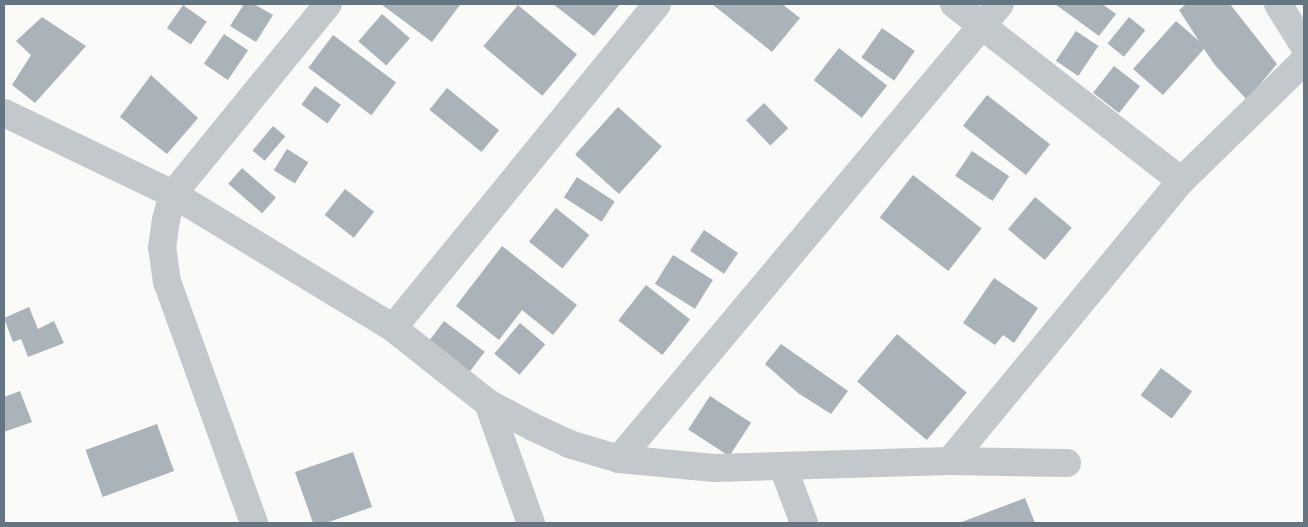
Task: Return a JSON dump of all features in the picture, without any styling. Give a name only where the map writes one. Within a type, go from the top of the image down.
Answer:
[{"type":"street","points":[[254,523],[167,282],[162,248],[166,220],[173,194],[328,4]]},
{"type":"street","points":[[393,328],[657,4]]},
{"type":"street","points":[[954,4],[1181,181]]},
{"type":"street","points":[[619,458],[980,25],[1000,4]]},
{"type":"street","points":[[1278,4],[1304,46]]},
{"type":"street","points":[[950,461],[1181,181],[1304,61]]},
{"type":"street","points":[[4,113],[173,194],[393,328],[488,403],[533,428],[569,444],[619,458],[715,468],[950,461],[1067,463]]},
{"type":"street","points":[[488,403],[532,523]]},
{"type":"street","points":[[784,467],[804,523]]},
{"type":"building","points":[[244,4],[254,4],[273,15],[256,42],[230,26]]},
{"type":"building","points":[[381,4],[458,4],[460,5],[432,42]]},
{"type":"building","points":[[553,4],[620,4],[594,36]]},
{"type":"building","points":[[712,4],[782,4],[800,18],[772,52]]},
{"type":"building","points":[[1055,4],[1102,4],[1116,14],[1099,36]]},
{"type":"building","points":[[1186,4],[1230,4],[1277,64],[1247,100],[1215,65],[1204,49],[1163,95],[1133,69],[1176,21],[1199,41],[1179,10]]},
{"type":"building","points":[[183,5],[207,22],[191,45],[167,28]]},
{"type":"building","points":[[518,5],[577,54],[542,96],[483,46]]},
{"type":"building","points":[[382,14],[410,38],[386,65],[358,41]]},
{"type":"building","points":[[42,17],[86,46],[35,103],[12,85],[31,55],[16,41]]},
{"type":"building","points":[[1129,17],[1145,30],[1124,57],[1108,43]]},
{"type":"building","points":[[882,28],[915,51],[894,80],[861,57]]},
{"type":"building","points":[[1076,31],[1098,46],[1078,76],[1056,61]]},
{"type":"building","points":[[224,34],[248,50],[228,80],[204,64]]},
{"type":"building","points":[[333,35],[396,83],[371,115],[308,68]]},
{"type":"building","points":[[839,48],[887,86],[862,118],[814,80]]},
{"type":"building","points":[[1114,66],[1140,86],[1119,113],[1093,93]]},
{"type":"building","points":[[151,75],[198,118],[167,154],[120,117]]},
{"type":"building","points":[[315,86],[341,105],[327,123],[301,105]]},
{"type":"building","points":[[447,88],[499,130],[481,152],[429,110]]},
{"type":"building","points":[[987,95],[1050,144],[1026,175],[963,126]]},
{"type":"building","points":[[764,103],[788,128],[770,146],[746,120]]},
{"type":"building","points":[[618,107],[662,146],[619,194],[575,155]]},
{"type":"building","points":[[273,126],[285,136],[265,161],[252,151]]},
{"type":"building","points":[[287,149],[308,162],[295,183],[274,170]]},
{"type":"building","points":[[972,151],[1009,176],[993,201],[955,176]]},
{"type":"building","points":[[242,168],[276,198],[262,213],[228,184]]},
{"type":"building","points":[[913,175],[982,229],[948,271],[880,218]]},
{"type":"building","points":[[577,177],[615,202],[602,222],[564,197]]},
{"type":"building","points":[[345,189],[374,212],[354,238],[325,215]]},
{"type":"building","points":[[1035,197],[1072,228],[1045,260],[1008,229]]},
{"type":"building","points":[[556,208],[589,235],[562,268],[529,241]]},
{"type":"building","points":[[704,230],[738,253],[724,274],[690,251]]},
{"type":"building","points":[[502,246],[577,305],[553,335],[522,310],[499,340],[456,306]]},
{"type":"building","points":[[673,255],[713,280],[695,309],[655,284]]},
{"type":"building","points":[[994,278],[1038,308],[1014,343],[1003,335],[995,345],[963,323]]},
{"type":"building","points":[[646,285],[690,319],[662,355],[618,320]]},
{"type":"building","points":[[29,307],[38,329],[54,321],[64,343],[28,357],[21,339],[13,342],[4,318]]},
{"type":"building","points":[[444,321],[485,352],[467,375],[427,344]]},
{"type":"building","points":[[520,323],[545,344],[520,375],[494,354]]},
{"type":"building","points":[[897,334],[967,392],[927,440],[857,381]]},
{"type":"building","points":[[781,344],[848,391],[831,414],[798,393],[765,364]]},
{"type":"building","points":[[1161,368],[1192,391],[1172,419],[1141,395]]},
{"type":"building","points":[[20,391],[32,422],[4,432],[4,397]]},
{"type":"building","points":[[710,396],[751,423],[729,456],[688,430]]},
{"type":"building","points":[[157,424],[174,471],[103,497],[86,450]]},
{"type":"building","points":[[353,452],[372,507],[326,523],[313,523],[295,472]]},
{"type":"building","points":[[1025,498],[1035,523],[959,523]]}]
